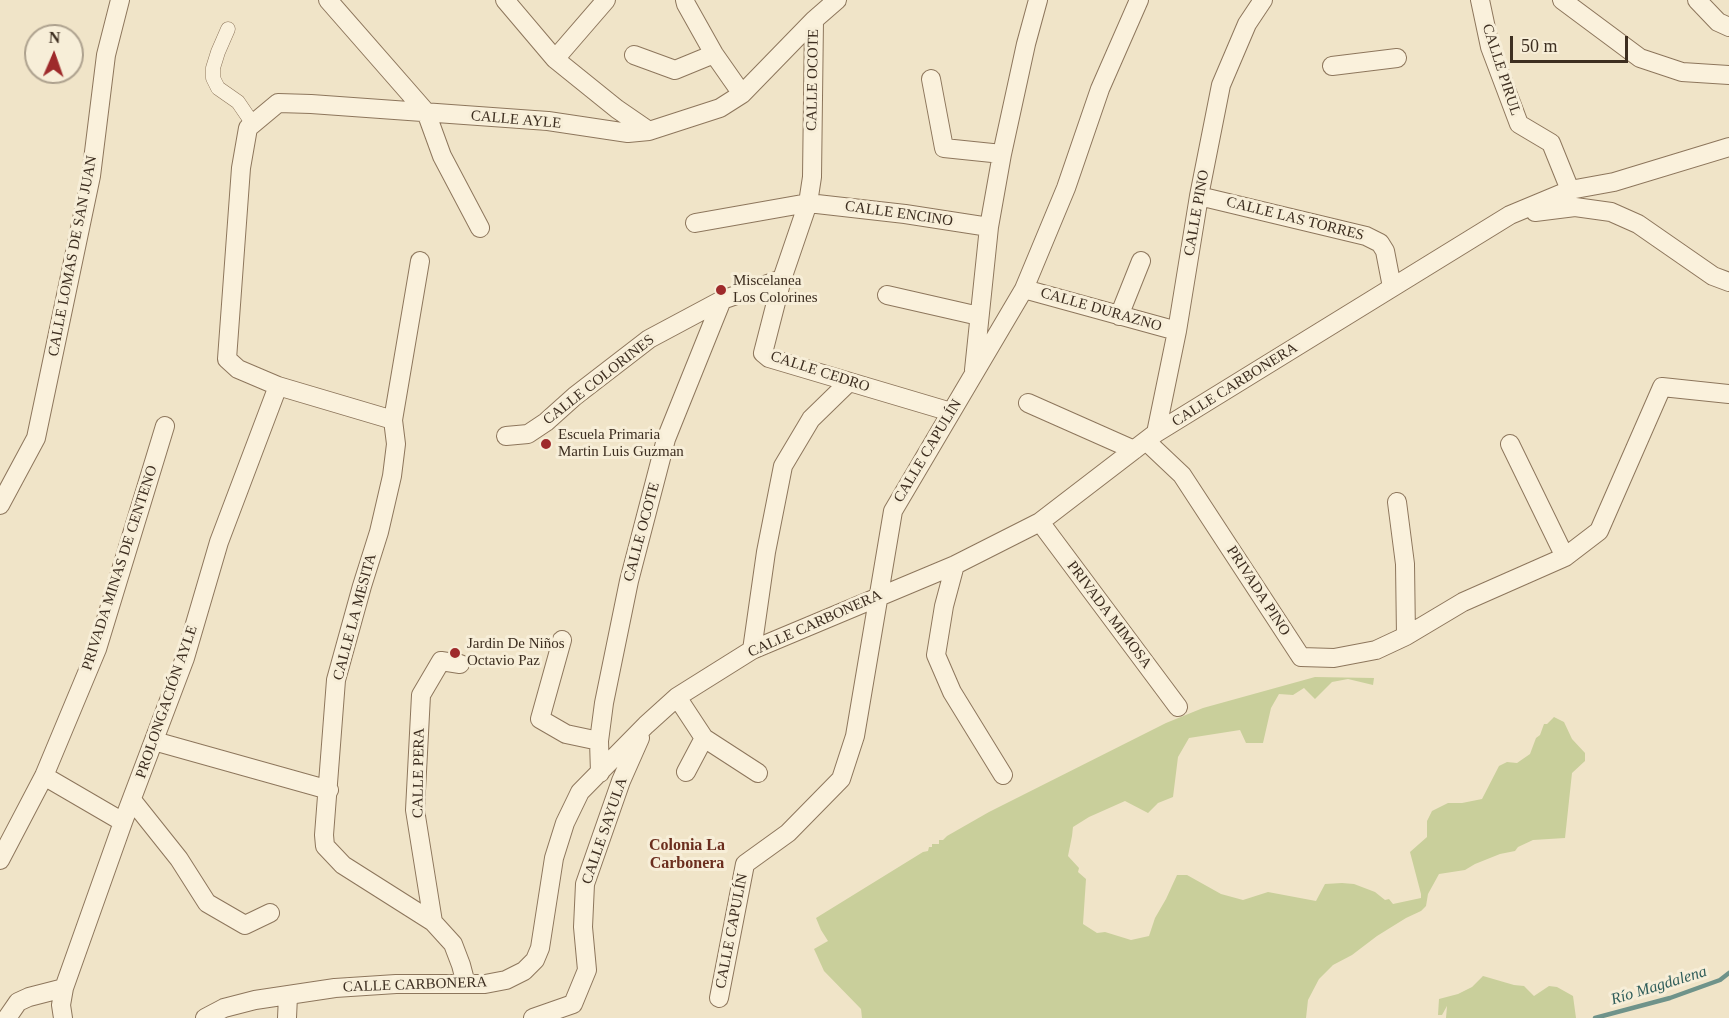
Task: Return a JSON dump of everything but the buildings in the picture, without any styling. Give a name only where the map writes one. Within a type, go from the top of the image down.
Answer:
[{"type":"street","name":"CALLE LOMAS DE SAN JUAN","points":[[0,505],[36,438],[91,176],[106,55],[120,0]]},
{"type":"street","points":[[328,0],[426,112],[442,156],[480,228]]},
{"type":"street","points":[[505,0],[555,59],[617,109],[649,131]]},
{"type":"street","points":[[555,59],[606,0]]},
{"type":"street","points":[[685,0],[714,54],[742,94]]},
{"type":"street","name":"CALLE AYLE","points":[[253,123],[278,103],[548,121],[628,133],[649,131],[720,108],[742,94],[814,20],[837,0]]},
{"type":"street","points":[[973,375],[989,227],[1002,154],[1038,0]]},
{"type":"street","name":"CALLE CAPULÍN","points":[[719,998],[745,864],[788,833],[841,779],[855,736],[893,511],[1024,289],[1066,188],[1101,89],[1139,0]]},
{"type":"street","name":"CALLE PINO","points":[[1146,441],[1177,331],[1199,196],[1221,86],[1247,24],[1263,0]]},
{"type":"street","name":"CALLE PIRUL","points":[[1480,0],[1490,47],[1519,124],[1551,143],[1570,190]]},
{"type":"street","points":[[1562,0],[1640,58],[1682,72],[1729,75]]},
{"type":"street","points":[[1696,0],[1718,22],[1729,27]]},
{"type":"street","name":"CALLE OCOTE","points":[[782,279],[808,203],[812,177],[814,20]]},
{"type":"street","points":[[228,29],[213,68],[213,78],[218,88],[238,102],[253,123],[248,128],[241,168],[227,359],[237,369],[278,386],[393,420]]},
{"type":"street","points":[[634,55],[675,70],[714,54]]},
{"type":"street","points":[[1332,66],[1397,58]]},
{"type":"street","points":[[931,79],[944,148],[1002,154]]},
{"type":"street","name":"CALLE CARBONERA","points":[[205,1018],[224,1008],[255,1000],[335,988],[396,984],[485,984],[506,980],[524,971],[535,960],[542,938],[554,858],[565,823],[580,792],[677,697],[752,650],[955,566],[1040,522],[1146,441],[1510,215],[1570,190],[1614,182],[1729,147]]},
{"type":"street","name":"CALLE LAS TORRES","points":[[1199,196],[1366,236],[1380,243],[1385,251],[1392,287]]},
{"type":"street","name":"CALLE ENCINO","points":[[695,223],[808,203],[905,214],[989,227]]},
{"type":"street","points":[[1510,215],[1575,207],[1611,212],[1638,224],[1713,276],[1729,282]]},
{"type":"street","name":"CALLE LA MESITA","points":[[420,261],[393,420],[396,444],[392,476],[379,532],[336,680],[324,835],[325,846],[342,865],[433,922],[453,944],[466,984]]},
{"type":"street","points":[[1119,316],[1141,261]]},
{"type":"street","name":"CALLE COLORINES","points":[[506,436],[528,434],[546,422],[575,396],[649,339],[722,300],[782,279]]},
{"type":"street","name":"CALLE CEDRO","points":[[782,279],[763,353],[770,358],[951,412]]},
{"type":"street","name":"CALLE DURAZNO","points":[[1024,289],[1177,331]]},
{"type":"street","points":[[887,295],[979,316]]},
{"type":"street","name":"CALLE OCOTE","points":[[600,773],[598,741],[629,582],[666,439],[722,300]]},
{"type":"street","points":[[752,650],[766,552],[783,466],[811,419],[849,382]]},
{"type":"street","name":"PROLONGACIÓN AYLE","points":[[63,1018],[64,988],[185,658],[219,542],[278,386]]},
{"type":"street","points":[[1406,636],[1463,602],[1565,557],[1599,531],[1662,387],[1729,394]]},
{"type":"street","points":[[1029,403],[1146,441]]},
{"type":"street","name":"PRIVADA MINAS DE CENTENO","points":[[0,860],[44,776],[97,649],[165,426]]},
{"type":"street","name":"PRIVADA PINO","points":[[1146,441],[1182,475],[1301,657],[1334,658],[1366,652],[1376,650],[1406,636]]},
{"type":"street","points":[[1510,444],[1565,557]]},
{"type":"street","points":[[1397,502],[1405,564],[1406,636]]},
{"type":"street","name":"PRIVADA MIMOSA","points":[[1040,522],[1178,707]]},
{"type":"street","points":[[955,566],[944,606],[936,656],[952,692],[1003,776]]},
{"type":"street","points":[[562,640],[540,719],[566,734],[598,741]]},
{"type":"street","name":"CALLE PERA","points":[[433,922],[415,810],[421,695],[441,661],[460,664]]},
{"type":"street","points":[[677,697],[704,738],[758,773]]},
{"type":"street","name":"CALLE SAYULA","points":[[533,1018],[573,1004],[580,987],[586,970],[583,927],[585,884],[621,781],[646,725]]},
{"type":"street","points":[[686,772],[704,738]]},
{"type":"street","points":[[154,741],[328,790]]},
{"type":"street","points":[[44,776],[123,822]]},
{"type":"street","points":[[132,800],[179,859],[207,903],[245,925],[270,913]]},
{"type":"street","points":[[7,1018],[18,1002],[64,988]]},
{"type":"street","points":[[287,1018],[288,996]]},
{"type":"green space","points":[[1315,677],[1374,678],[1373,685],[1348,679],[1332,682],[1315,699],[1304,688],[1293,695],[1279,694],[1271,708],[1263,743],[1246,743],[1240,730],[1189,738],[1178,757],[1173,797],[1158,803],[1148,813],[1125,801],[1073,827],[1068,856],[1079,868],[1078,872],[1086,879],[1083,924],[1097,933],[1105,932],[1131,940],[1149,936],[1155,918],[1177,875],[1187,875],[1221,894],[1243,900],[1268,892],[1316,901],[1325,884],[1342,883],[1354,884],[1375,892],[1385,900],[1389,899],[1393,904],[1421,898],[1410,852],[1427,837],[1427,821],[1432,811],[1448,803],[1482,799],[1499,766],[1507,762],[1517,763],[1530,754],[1544,724],[1554,717],[1564,722],[1572,739],[1585,753],[1585,761],[1572,773],[1565,838],[1533,840],[1518,847],[1515,851],[1500,854],[1465,870],[1439,874],[1428,894],[1426,906],[1421,911],[1406,918],[1352,955],[1333,965],[1319,979],[1308,1000],[1306,1018],[862,1018],[861,1009],[824,971],[814,949],[828,941],[816,918],[928,851],[932,844],[939,844],[939,840],[943,840],[989,812],[1166,723],[1203,708]]},
{"type":"green space","points":[[1483,976],[1524,986],[1534,996],[1549,986],[1557,987],[1573,996],[1576,1018],[1446,1018],[1447,1006],[1442,1015],[1438,1015],[1439,999],[1472,987]]},
{"type":"waterway","name":"Río Magdalena","points":[[1595,1018],[1670,998],[1720,980],[1729,973]]},
{"type":"place","name":"Miscelanea Los Colorines","points":[[721,290]]},
{"type":"place","name":"Escuela Primaria Martin Luis Guzman","points":[[546,444]]},
{"type":"place","name":"Jardin De Niños Octavio Paz","points":[[455,653]]},
{"type":"district","name":"Colonia La Carbonera","points":[[687,855]]}]
